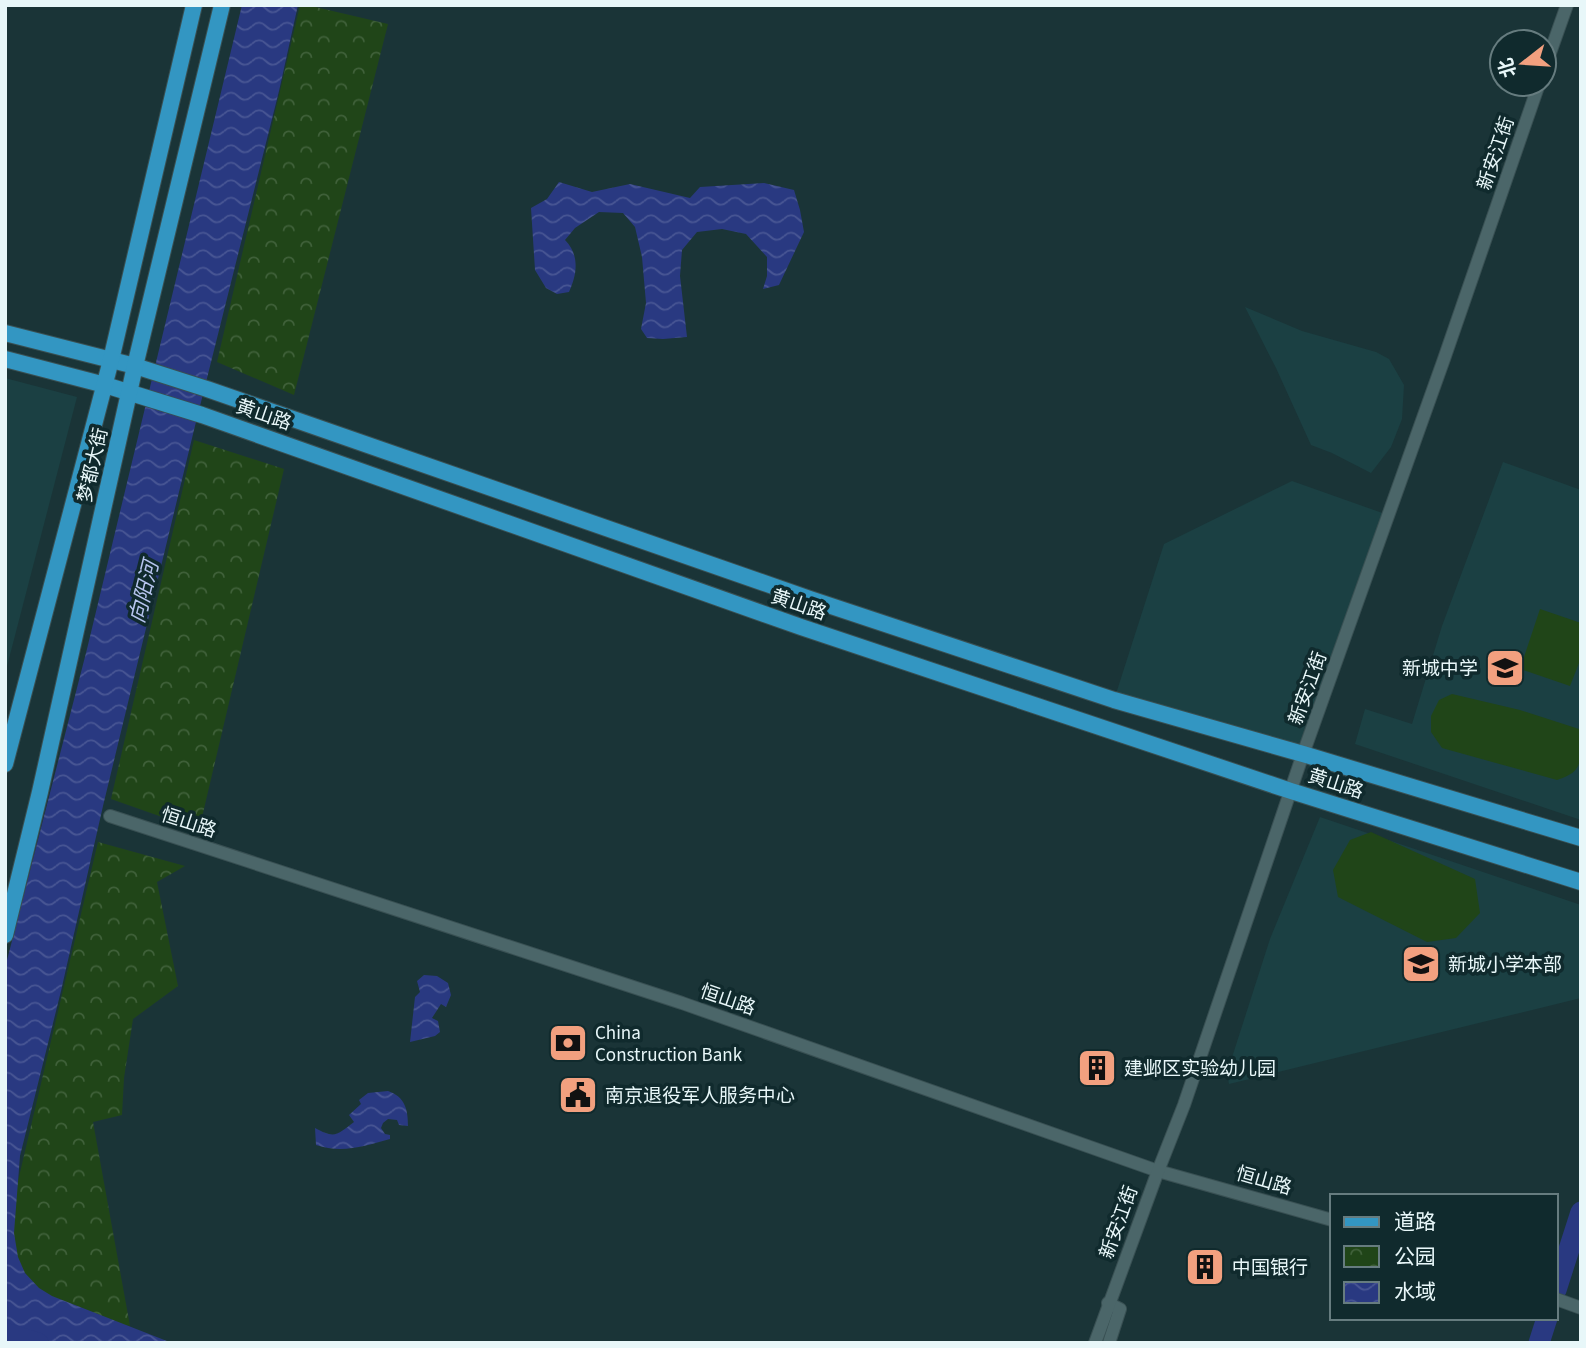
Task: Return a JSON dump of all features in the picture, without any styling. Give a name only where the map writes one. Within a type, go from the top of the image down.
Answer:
[{"type":"main road","name":"梦都大街","points":[[5,764],[105,385],[194,5]]},
{"type":"main road","name":"梦都大街","points":[[5,935],[46,765],[135,366],[222,5]]},
{"type":"main road","name":"黄山路","points":[[5,333],[135,366],[207,389],[810,599],[1114,700],[1581,838]]},
{"type":"main road","name":"黄山路","points":[[5,359],[105,385],[202,415],[801,627],[1291,791],[1581,882]]},
{"type":"street","points":[[1558,30],[1567,5]]},
{"type":"street","name":"新安江街","points":[[1095,1343],[1184,1105],[1303,754],[1534,98]]},
{"type":"street","name":"恒山路","points":[[110,816],[682,1003],[1158,1171],[1330,1219]]},
{"type":"street","points":[[1558,1300],[1581,1308]]},
{"type":"street","points":[[1108,1304],[1121,1308],[1109,1343]]},
{"type":"shaded area","points":[[1245,307],[1302,331],[1376,352],[1389,359],[1404,385],[1402,419],[1391,447],[1371,473],[1311,445]]},
{"type":"shaded area","points":[[5,378],[77,397],[5,674]]},
{"type":"shaded area","name":"新城中学","points":[[1503,462],[1581,490],[1581,820],[1355,744],[1365,709],[1412,724],[1442,626]]},
{"type":"shaded area","points":[[1292,481],[1388,515],[1303,754],[1114,700],[1164,544]]},
{"type":"shaded area","name":"新城小学本部","points":[[1320,817],[1581,905],[1581,998],[1229,1084],[1227,1073],[1270,939]]},
{"type":"green space","points":[[300,5],[388,24],[294,395],[217,362]]},
{"type":"green space","points":[[194,440],[284,469],[199,830],[111,799]]},
{"type":"green space","points":[[1540,609],[1581,623],[1581,658],[1570,686],[1520,669]]},
{"type":"green space","points":[[1452,694],[1520,710],[1579,729],[1579,765],[1569,775],[1557,780],[1442,748],[1431,732],[1431,716],[1439,700]]},
{"type":"green space","points":[[1371,832],[1475,879],[1480,913],[1456,938],[1427,942],[1338,897],[1333,870],[1350,840]]},
{"type":"green space","points":[[98,842],[185,866],[157,882],[178,986],[133,1019],[124,1078],[122,1115],[93,1122],[130,1326],[16,1304],[5,1236]]},
{"type":"water","points":[[242,5],[298,5],[20,1156],[14,1233],[18,1257],[25,1273],[39,1288],[52,1296],[172,1343],[60,1343],[28,1337],[5,1343],[5,968],[87,649]]},
{"type":"water","points":[[559,182],[592,192],[630,184],[690,198],[700,187],[764,183],[794,190],[804,232],[779,285],[763,289],[767,276],[767,257],[746,234],[722,229],[697,232],[682,250],[680,276],[687,337],[647,338],[641,329],[646,303],[642,257],[635,227],[623,213],[599,212],[575,228],[565,240],[573,252],[576,265],[569,292],[557,294],[546,288],[535,270],[531,208],[547,199]]},
{"type":"water","points":[[424,975],[437,976],[448,983],[451,995],[446,1007],[441,1004],[432,1018],[438,1021],[440,1032],[435,1036],[410,1042],[415,997],[420,992],[417,981]]},
{"type":"water","points":[[388,1091],[402,1100],[408,1126],[388,1119],[381,1128],[385,1134],[390,1135],[390,1139],[344,1149],[316,1145],[315,1128],[327,1134],[339,1133],[354,1122],[349,1115],[361,1104],[359,1100],[368,1093]]},
{"type":"waterway","name":"向阳河","points":[[1558,1284],[1581,1212]]},
{"type":"waterway","name":"向阳河","points":[[1539,1343],[1546,1320]]},
{"type":"waterway","points":[[5,1333],[38,1343]]},
{"type":"place","name":"新城中学","points":[[1505,668]]},
{"type":"place","name":"新城小学本部","points":[[1421,964]]},
{"type":"place","name":"China Construction Bank","points":[[568,1043]]},
{"type":"place","name":"建邺区实验幼儿园","points":[[1097,1068]]},
{"type":"place","name":"南京退役军人服务中心","points":[[578,1095]]},
{"type":"place","name":"中国银行","points":[[1205,1267]]}]
